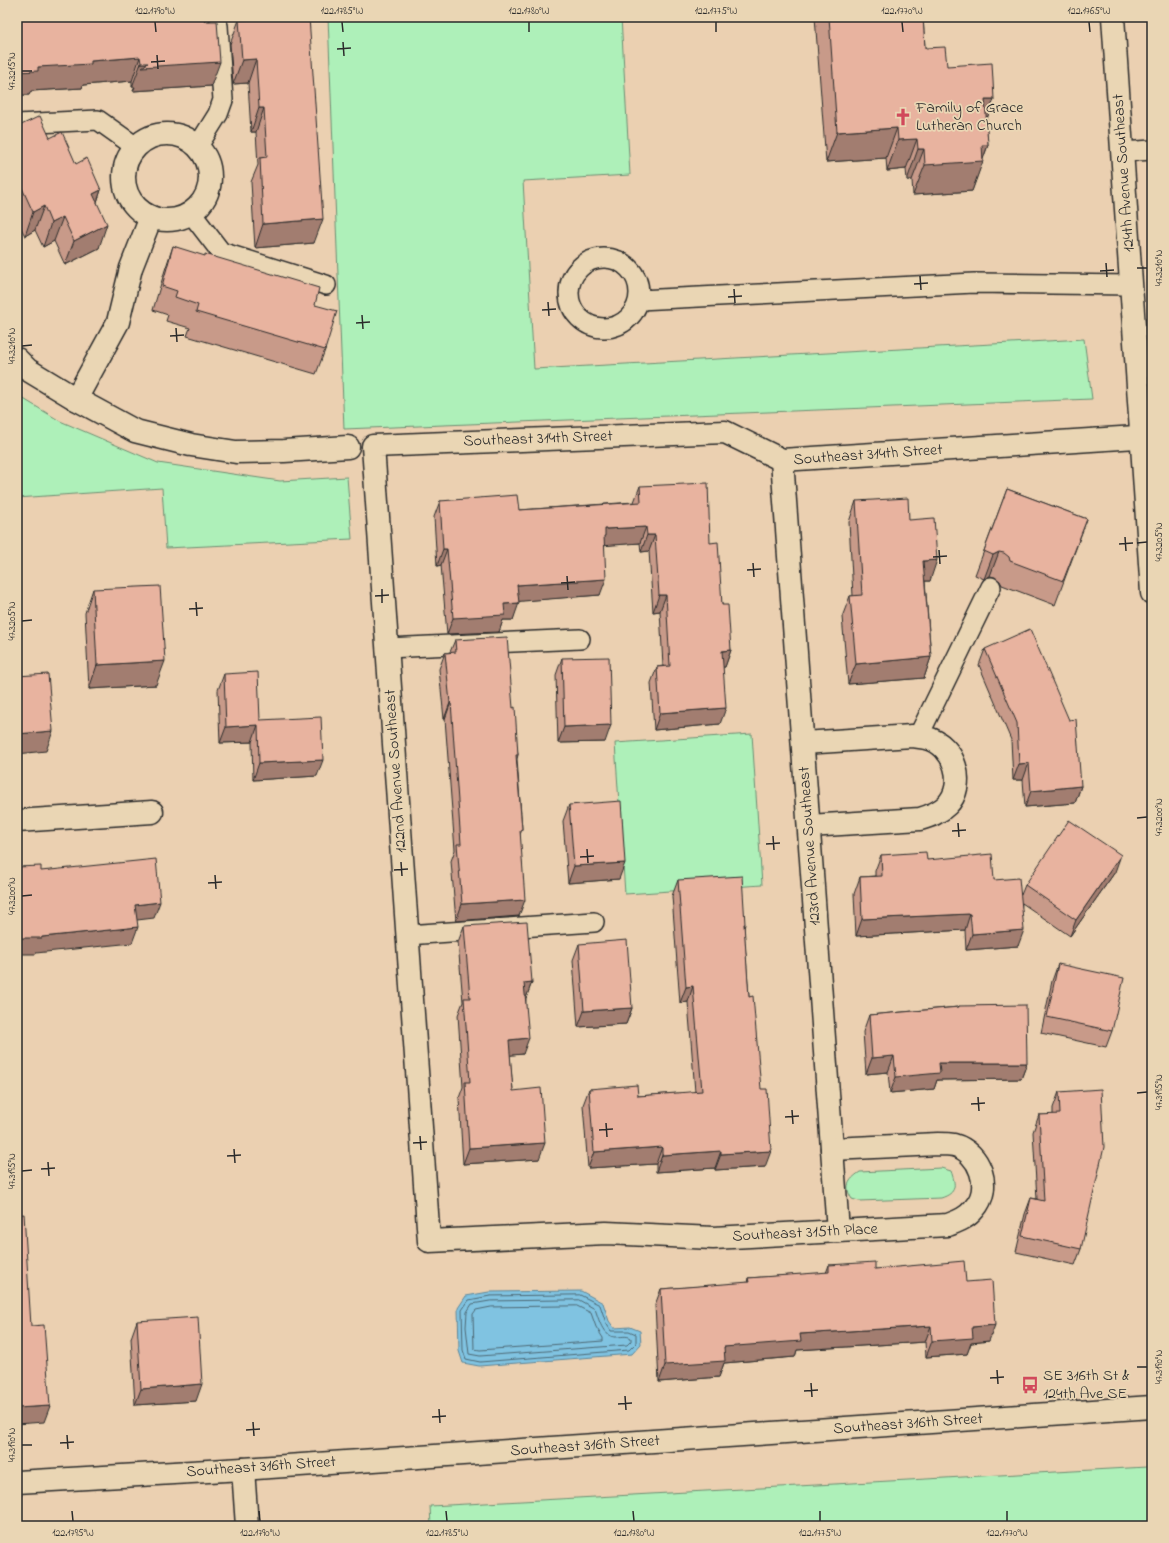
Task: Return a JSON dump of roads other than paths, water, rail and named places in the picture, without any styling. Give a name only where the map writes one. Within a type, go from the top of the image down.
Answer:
[{"type":"street","name":"124th Avenue Southeast","points":[[1113,17],[1131,285],[1147,436],[1152,593]]},
{"type":"street","points":[[160,134],[174,134],[187,138],[198,146],[205,156],[210,169],[210,181],[207,194],[201,204],[191,213],[178,219],[164,220],[151,217],[139,210],[130,199],[125,186],[124,172],[128,158],[136,147],[147,138],[160,134]]},
{"type":"street","points":[[76,399],[118,322],[131,268],[151,217]]},
{"type":"street","points":[[17,359],[28,370],[76,399],[135,431],[191,445],[236,452],[284,452],[348,447]]},
{"type":"street","name":"Southeast 314th Street","points":[[373,446],[725,432],[782,460],[1147,436]]},
{"type":"street","name":"122nd Avenue Southeast","points":[[373,446],[429,1240]]},
{"type":"street","name":"123rd Avenue Southeast","points":[[782,460],[838,1231]]},
{"type":"street","points":[[803,743],[918,737],[928,738],[943,746],[953,758],[957,774],[955,790],[948,804],[935,814],[920,819],[809,826]]},
{"type":"street","points":[[17,821],[152,812]]},
{"type":"street","name":"Southeast 315th Place","points":[[429,1240],[606,1233],[713,1238],[948,1224],[963,1219],[975,1209],[982,1195],[983,1179],[979,1164],[968,1152],[954,1145],[938,1144],[832,1149]]},
{"type":"street","name":"Southeast 316th Street","points":[[17,1482],[243,1469],[1152,1407]]},
{"type":"street","points":[[243,1469],[247,1526]]},
{"type":"lane","points":[[198,146],[218,114],[222,100],[218,26]]},
{"type":"lane","points":[[17,124],[98,120],[136,147]]},
{"type":"lane","points":[[1122,152],[1152,150]]},
{"type":"lane","points":[[191,213],[221,252],[326,285]]},
{"type":"lane","points":[[639,300],[974,283],[1131,285]]},
{"type":"lane","points":[[918,737],[991,587]]},
{"type":"lane","points":[[387,648],[580,638]]},
{"type":"lane","points":[[407,935],[594,922]]},
{"type":"water","points":[[581,1291],[603,1303],[609,1321],[614,1328],[630,1327],[640,1331],[641,1344],[632,1354],[479,1366],[463,1363],[459,1351],[458,1308],[466,1296],[489,1292]]},
{"type":"place","name":"Family of Grace Lutheran Church","points":[[903,117]]},
{"type":"place","name":"SE 316th St & 124th Ave SE","points":[[1030,1385]]}]
